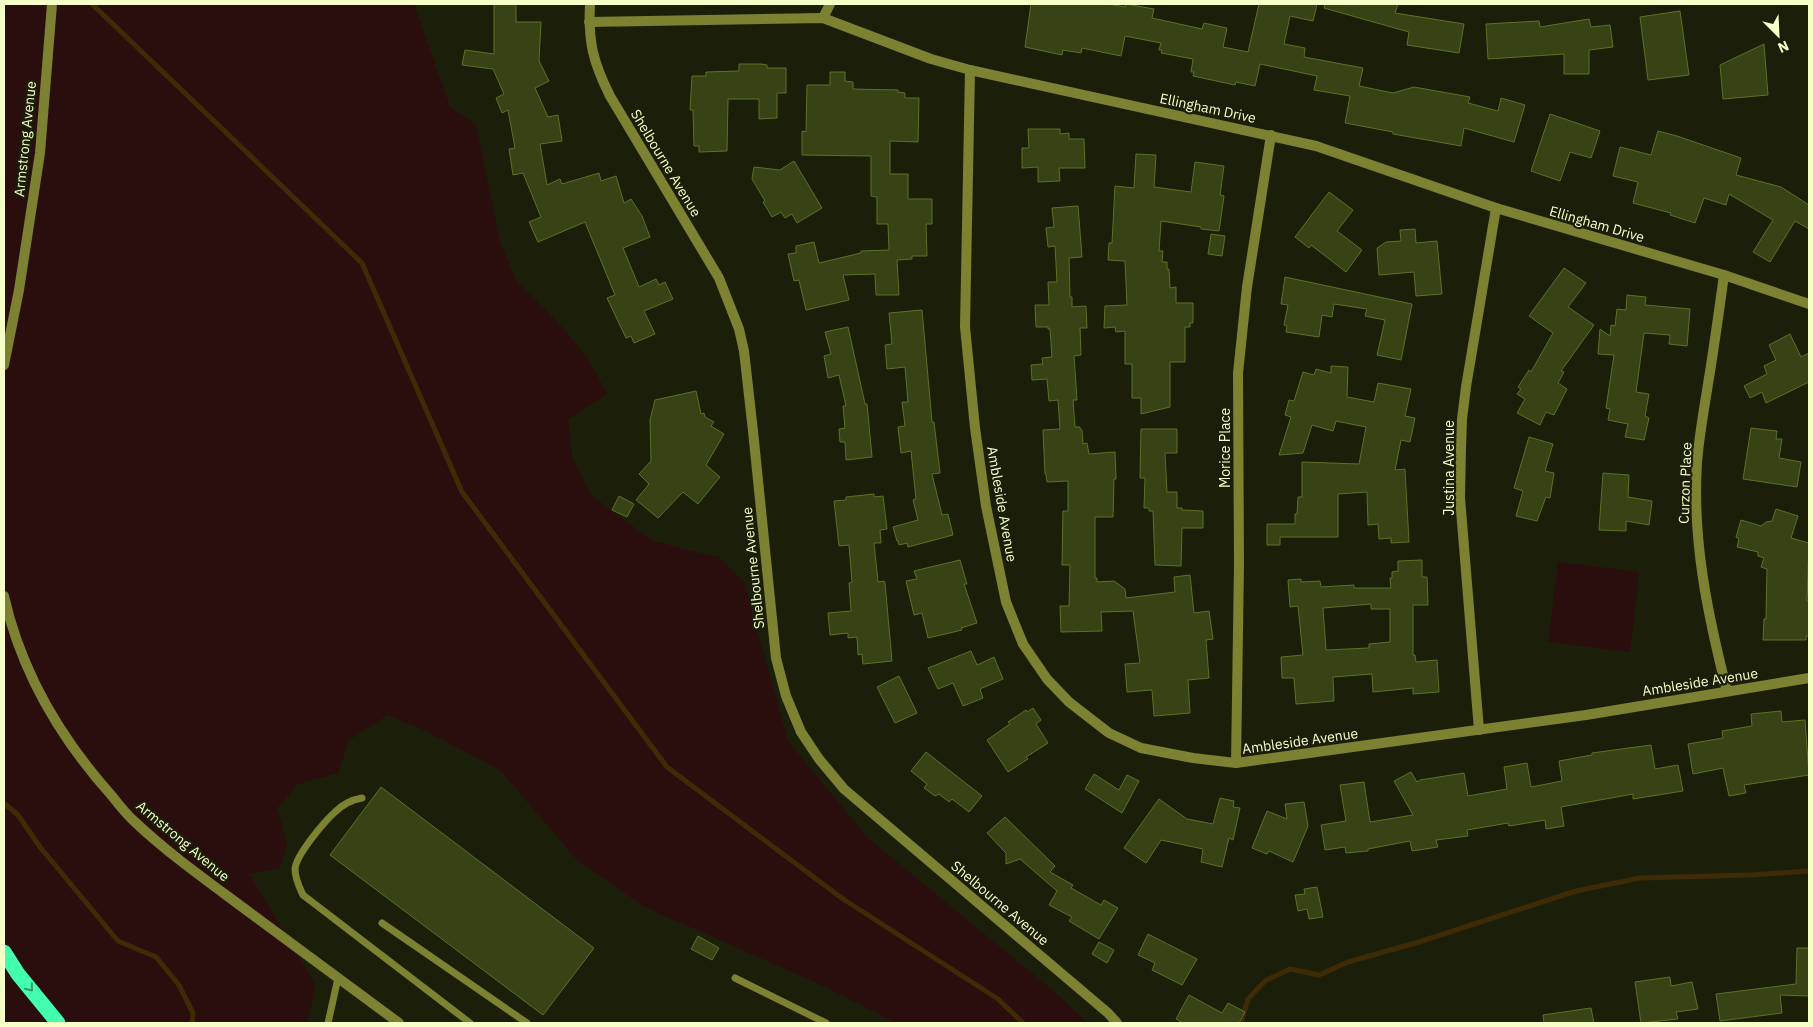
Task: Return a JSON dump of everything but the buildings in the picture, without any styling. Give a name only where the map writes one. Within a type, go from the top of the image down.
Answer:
[{"type":"highway","points":[[4,952],[18,974],[58,1023]]},
{"type":"street","name":"Armstrong Avenue","points":[[4,365],[19,290],[40,153],[52,4]]},
{"type":"street","name":"Shelbourne Avenue","points":[[590,4],[591,44],[596,69],[719,278],[739,329],[744,351],[753,430],[776,658],[786,696],[801,732],[819,759],[844,789],[1108,1013],[1117,1023]]},
{"type":"street","points":[[823,18],[830,4]]},
{"type":"street","name":"Ellingham Drive","points":[[589,22],[823,18],[931,58],[970,70],[1316,146],[1496,208],[1724,275],[1809,304]]},
{"type":"street","name":"Ambleside Avenue","points":[[970,70],[965,327],[975,428],[986,506],[1006,602],[1023,644],[1047,679],[1069,702],[1109,733],[1141,748],[1194,758],[1236,763],[1586,715],[1809,678]]},
{"type":"street","name":"Morice Place","points":[[1236,763],[1239,564],[1238,373],[1247,287],[1271,136]]},
{"type":"street","name":"Justina Avenue","points":[[1479,730],[1460,498],[1460,448],[1466,387],[1496,208]]},
{"type":"street","name":"Curzon Place","points":[[1724,275],[1701,428],[1697,462],[1696,499],[1698,547],[1707,610],[1727,691]]},
{"type":"street","name":"Armstrong Avenue","points":[[4,596],[10,624],[27,667],[46,707],[77,754],[134,821],[199,875],[399,1023]]},
{"type":"lane","points":[[362,798],[353,800],[335,812],[301,853],[295,868],[296,882],[303,895],[470,1023]]},
{"type":"lane","points":[[382,923],[527,1023]]},
{"type":"lane","points":[[329,1020],[338,978]]},
{"type":"lane","points":[[735,978],[826,1023]]},
{"type":"shaded area","points":[[4,4],[414,4],[450,107],[476,124],[500,242],[517,282],[554,318],[588,358],[607,394],[568,419],[572,457],[591,495],[651,540],[719,557],[744,582],[788,741],[869,839],[1051,989],[1088,1023],[896,1023],[826,987],[645,907],[578,861],[500,770],[424,730],[388,715],[349,740],[338,773],[298,784],[277,808],[287,843],[280,868],[249,874],[316,985],[307,1023],[4,1023]]},
{"type":"shaded area","points":[[1558,562],[1639,572],[1630,652],[1548,642]]},
{"type":"waterway","points":[[92,4],[362,263],[462,492],[667,767],[843,899],[998,999],[1023,1023]]},
{"type":"waterway","points":[[4,803],[18,815],[40,847],[118,941],[156,957],[179,985],[193,1013],[192,1023]]},
{"type":"waterway","points":[[1241,1023],[1248,999],[1265,981],[1290,969],[1319,975],[1348,962],[1419,942],[1576,891],[1640,878],[1751,875],[1809,871]]}]
